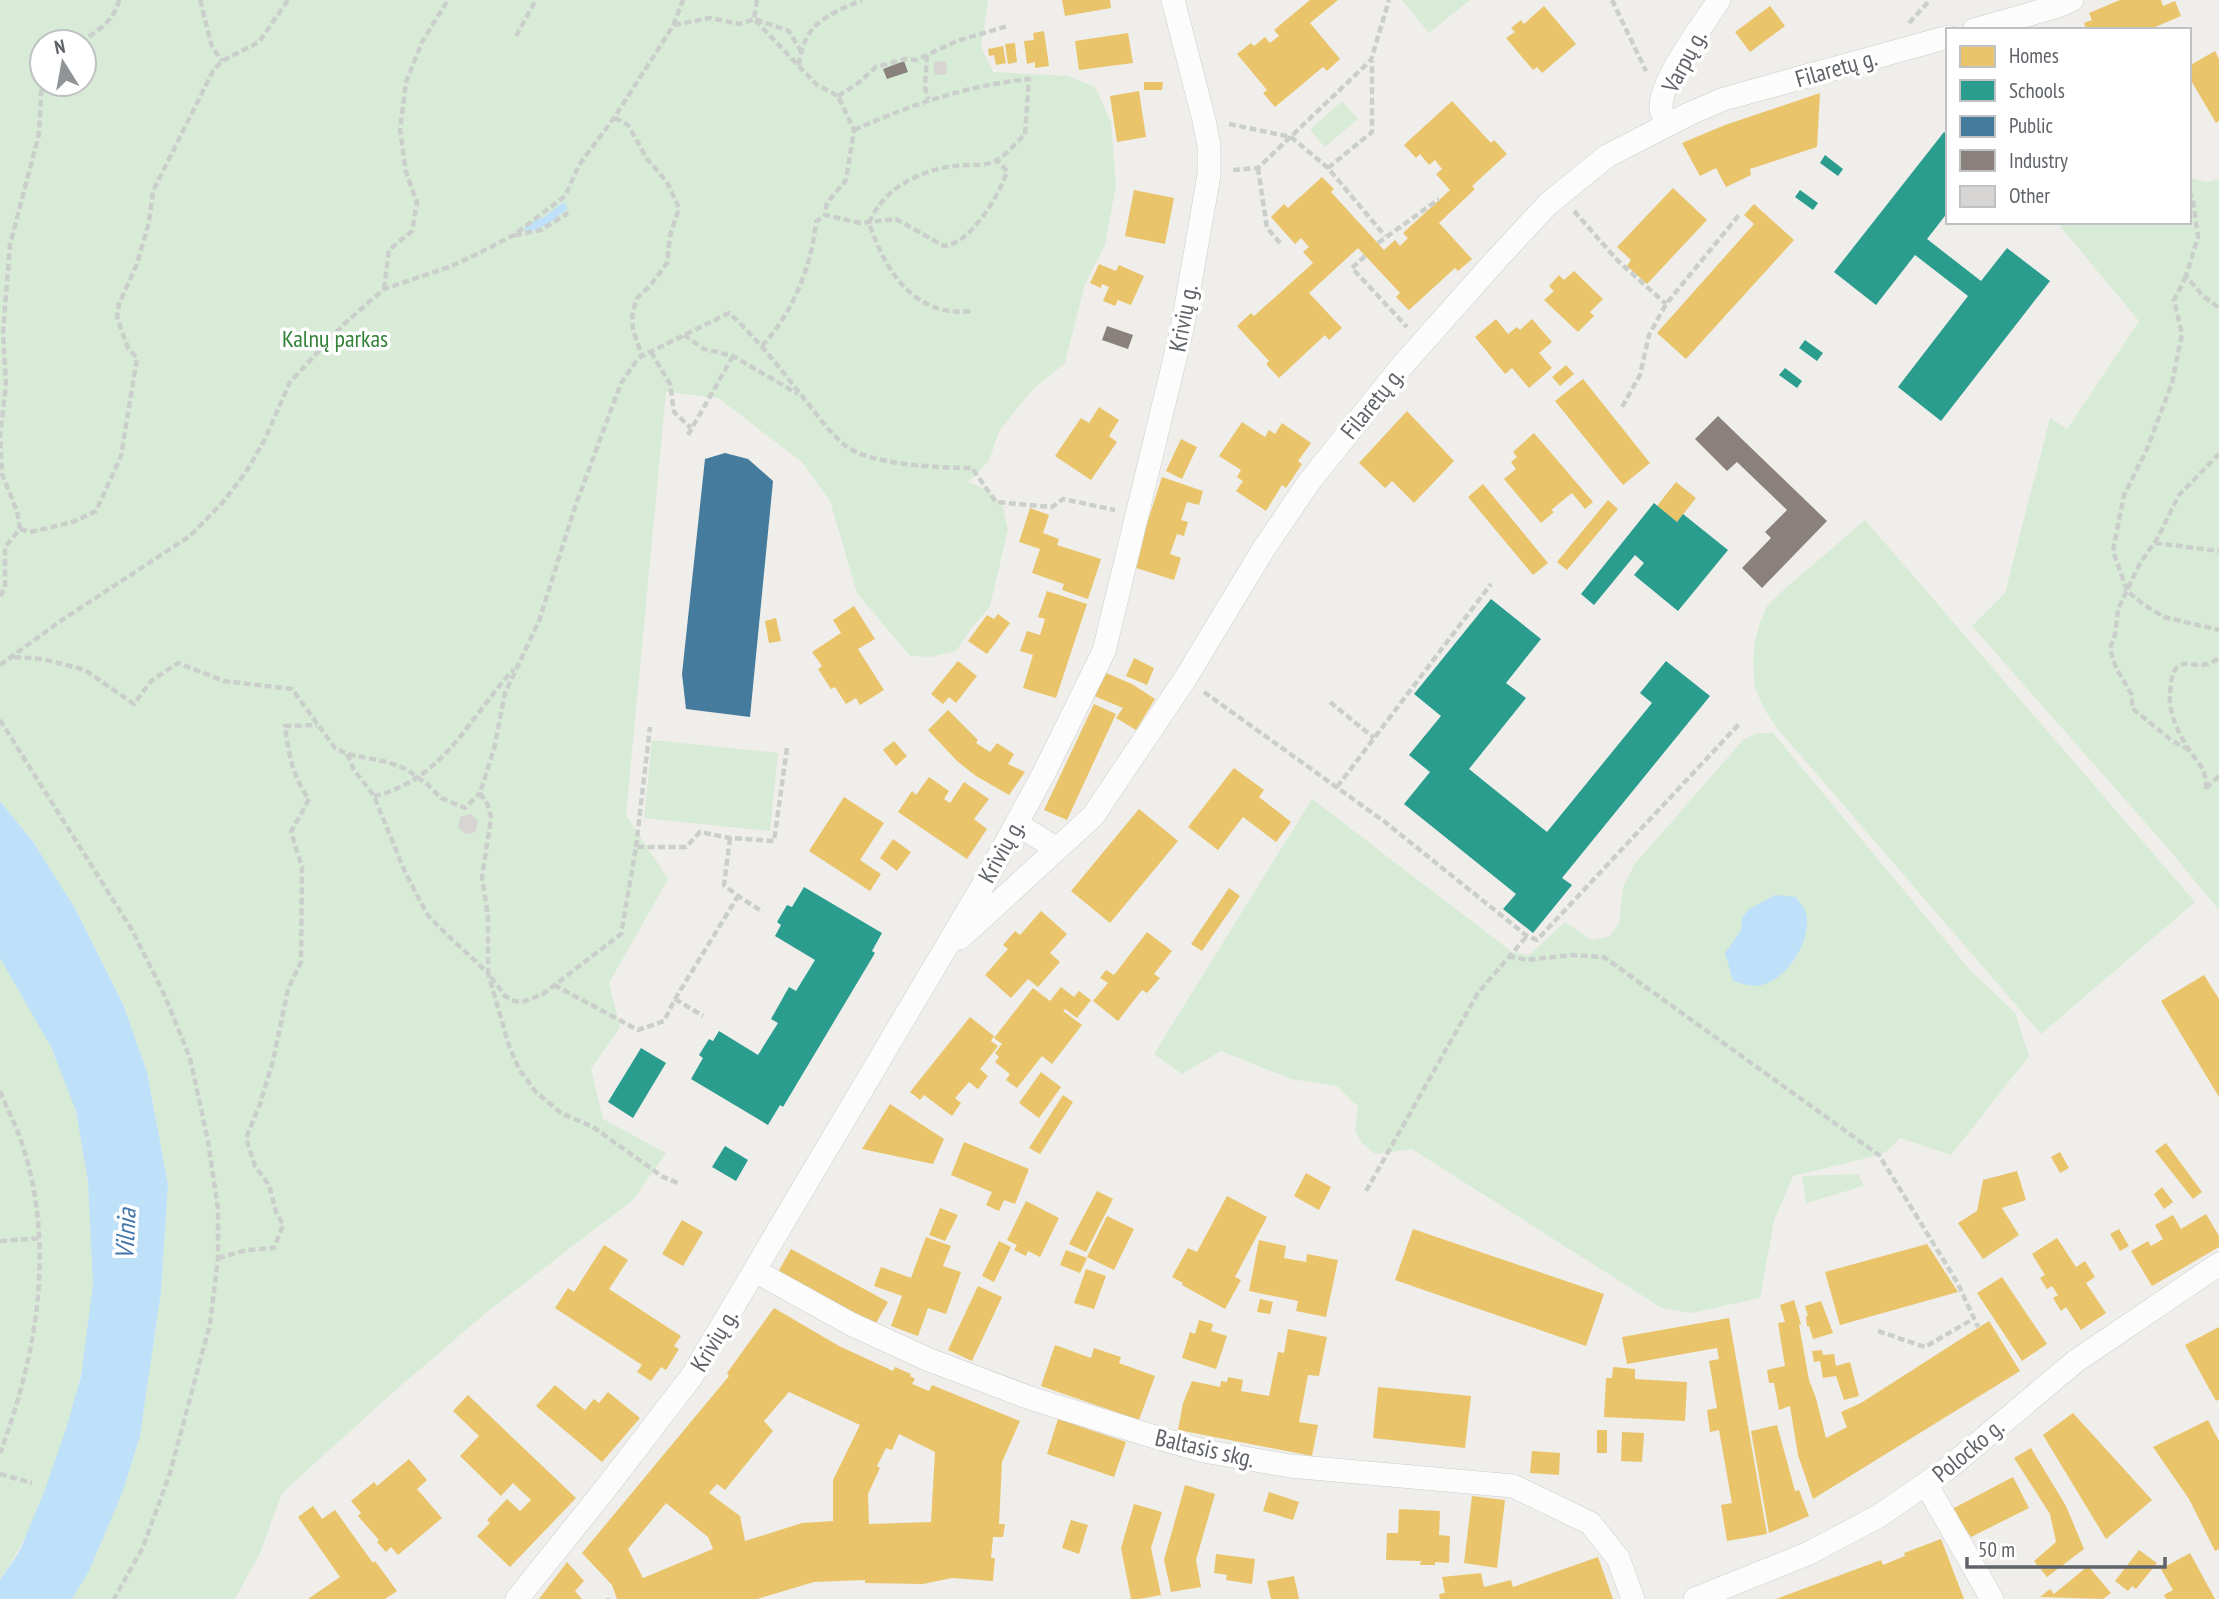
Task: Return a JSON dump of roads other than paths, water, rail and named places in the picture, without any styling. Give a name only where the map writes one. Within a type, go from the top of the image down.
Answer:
[{"type":"street","name":"Krivių g.","points":[[517,1599],[692,1376],[1017,824],[1104,651],[1182,329],[1209,175],[1209,146],[1204,120],[1173,0]]},
{"type":"street","name":"Varpų g.","points":[[1667,124],[1661,109],[1669,78],[1719,0]]},
{"type":"street","points":[[1981,28],[2072,0]]},
{"type":"street","name":"Filaretų g.","points":[[942,954],[1093,816],[1185,679],[1263,550],[1309,482],[1401,367],[1559,195],[1607,156],[1667,124],[1724,99],[1946,38]]},
{"type":"street","points":[[1017,824],[1057,849]]},
{"type":"street","name":"Polocko g.","points":[[1695,1599],[1807,1554],[1879,1516],[1926,1484],[2076,1361],[2219,1264]]},
{"type":"street","name":"Baltasis skg.","points":[[755,1271],[851,1324],[927,1359],[1030,1398],[1204,1451],[1290,1466],[1513,1486],[1590,1523],[1618,1558],[1633,1599]]},
{"type":"street","points":[[1926,1484],[1992,1599]]},
{"type":"water","name":"Vilnia","points":[[0,801],[34,843],[76,910],[123,1004],[147,1072],[168,1184],[161,1292],[140,1436],[123,1491],[89,1571],[72,1599],[0,1599],[0,1580],[19,1552],[66,1429],[81,1376],[93,1284],[88,1182],[76,1111],[51,1047],[0,958]]},
{"type":"water","points":[[1775,895],[1796,897],[1805,912],[1806,932],[1798,954],[1784,972],[1765,984],[1752,986],[1733,981],[1725,953],[1741,930],[1742,918],[1749,909]]},
{"type":"waterway","points":[[529,228],[547,220],[563,207]]},
{"type":"park label","name":"Kalnų parkas","points":[[335,338]]}]
